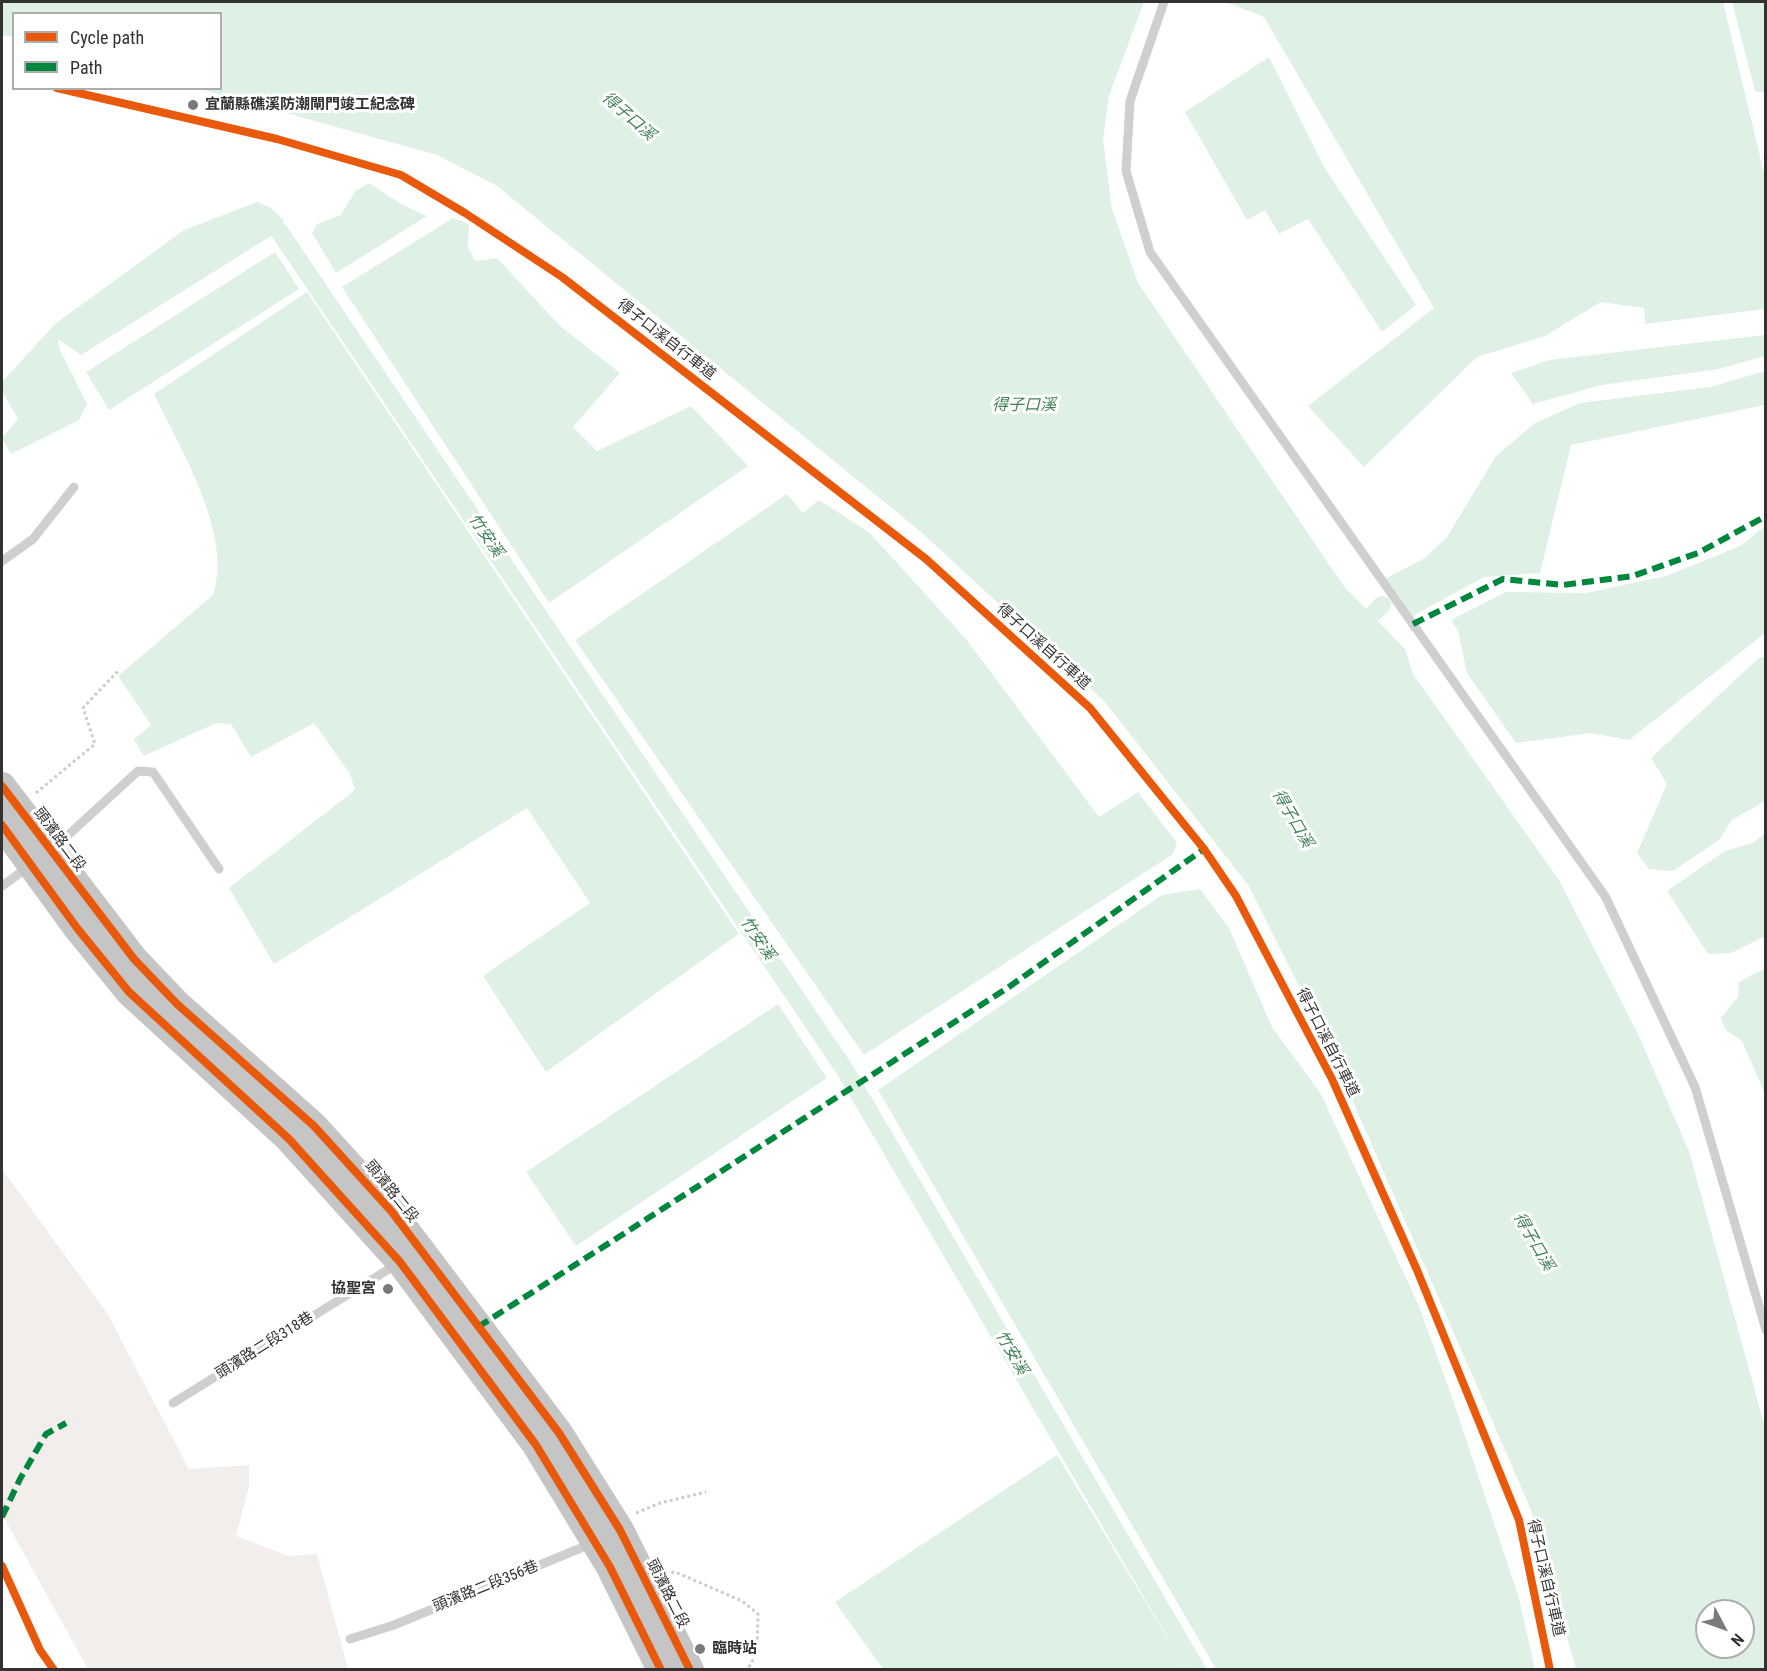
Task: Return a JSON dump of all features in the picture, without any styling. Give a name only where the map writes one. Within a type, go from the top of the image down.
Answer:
[{"type":"main road","name":"頭濱路二段","points":[[7,806],[40,858],[177,1004],[314,1126],[363,1176],[409,1255],[559,1433],[609,1533],[661,1670]]},
{"type":"main road","name":"頭濱路二段","points":[[609,1533],[656,1602],[690,1670]]},
{"type":"lane","points":[[1164,2],[1130,101],[1126,171],[1150,252],[1605,896],[1695,1087],[1766,1330]]},
{"type":"lane","points":[[2,561],[33,539],[74,487]]},
{"type":"lane","points":[[2,886],[40,858],[138,771],[153,772],[219,869]]},
{"type":"lane","name":"頭濱路二段318巷","points":[[173,1403],[409,1255]]},
{"type":"lane","name":"頭濱路二段356巷","points":[[350,1639],[394,1625],[609,1533]]},
{"type":"path","points":[[7,806],[88,753],[95,744],[83,708],[118,671]]},
{"type":"path","points":[[609,1533],[660,1503],[706,1492]]},
{"type":"path","points":[[656,1602],[674,1572],[742,1601],[758,1614],[757,1653],[747,1670]]},
{"type":"shaded area","points":[[2,1169],[107,1313],[189,1469],[249,1465],[249,1486],[236,1536],[288,1556],[317,1554],[348,1669],[88,1669],[2,1514]]},
{"type":"water","name":"得子口溪","points":[[2,2],[1144,2],[1109,96],[1103,139],[1112,209],[1138,283],[1343,585],[1405,649],[1413,674],[1559,880],[1638,1034],[1689,1151],[1765,1427],[1765,1669],[1576,1669],[1531,1510],[1327,1042],[1248,885],[1105,702],[921,532],[497,186],[437,155],[204,90],[222,90],[222,12],[12,12],[12,37],[2,35]]},
{"type":"water","points":[[1225,2],[1723,2],[1765,177],[1765,309],[1645,324],[1644,308],[1601,302],[1545,336],[1477,357],[1364,467],[1308,406],[1434,308],[1264,17]]},
{"type":"water","points":[[1732,2],[1765,2],[1765,93],[1755,91]]},
{"type":"water","points":[[1269,57],[1324,167],[1416,305],[1382,332],[1308,219],[1279,234],[1265,210],[1247,220],[1185,112]]},
{"type":"water","points":[[369,183],[401,204],[427,216],[336,273],[312,233],[317,224],[341,215],[355,191]]},
{"type":"water","points":[[257,202],[271,208],[284,220],[279,231],[81,355],[58,339],[59,348],[87,404],[79,420],[11,454],[2,438],[18,419],[2,391],[2,382],[55,324],[184,230]]},
{"type":"water","points":[[453,218],[469,224],[468,247],[475,261],[497,258],[559,325],[620,373],[573,427],[597,451],[691,406],[748,466],[549,603],[342,287]]},
{"type":"water","points":[[275,252],[299,289],[109,410],[86,372]]},
{"type":"water","points":[[307,292],[739,934],[546,1072],[483,976],[590,903],[527,808],[274,964],[229,888],[355,790],[350,774],[314,723],[251,757],[231,724],[216,723],[144,756],[134,739],[151,725],[118,676],[213,595],[218,572],[216,546],[201,493],[154,394]]},
{"type":"water","points":[[1764,335],[1765,356],[1719,369],[1602,385],[1533,404],[1511,373],[1549,360]]},
{"type":"water","points":[[1765,371],[1765,405],[1571,445],[1540,573],[1484,577],[1413,616],[1386,578],[1425,558],[1447,537],[1496,456],[1535,423],[1580,403],[1710,387]]},
{"type":"water","points":[[787,494],[803,513],[819,500],[870,533],[966,639],[1099,817],[1138,792],[1177,843],[1173,854],[864,1055],[575,640]]},
{"type":"water","points":[[1765,526],[1765,633],[1629,740],[1591,733],[1516,743],[1467,673],[1458,631],[1451,620],[1506,592],[1586,593],[1666,576],[1740,546]]},
{"type":"water","points":[[1760,657],[1765,657],[1765,801],[1732,820],[1719,840],[1673,871],[1649,869],[1637,853],[1667,784],[1651,758]]},
{"type":"water","points":[[1765,833],[1765,936],[1731,953],[1708,954],[1667,891],[1725,851],[1753,843]]},
{"type":"water","points":[[1200,889],[1229,928],[1272,1027],[1321,1094],[1419,1306],[1519,1598],[1535,1669],[1216,1669],[878,1090],[1162,895]]},
{"type":"water","points":[[1765,968],[1765,1094],[1742,1041],[1725,1029],[1721,1018],[1738,997],[1739,982]]},
{"type":"water","points":[[778,1004],[827,1078],[576,1246],[526,1172]]},
{"type":"water","points":[[1057,1455],[1186,1669],[883,1669],[835,1602]]},
{"type":"waterway","name":"竹安溪","points":[[279,231],[845,1070],[1197,1670]]},
{"type":"waterway","points":[[1356,631],[1382,605]]},
{"type":"marked path","points":[[1413,624],[1503,579],[1563,585],[1633,576],[1698,553],[1766,516]]},
{"type":"marked path","points":[[478,1327],[1006,989],[1204,849]]},
{"type":"marked path","points":[[2,1517],[20,1479],[46,1434],[66,1423]]},
{"type":"cycle path","name":"得子口溪自行車道","points":[[66,90],[277,139],[401,175],[465,213],[562,277],[926,559],[1090,708],[1204,849],[1236,896],[1332,1079],[1417,1270],[1519,1520],[1550,1670]]},
{"type":"cycle path","points":[[2,786],[134,959],[177,1004],[314,1126],[392,1212],[559,1433],[620,1530],[690,1670]]},
{"type":"cycle path","points":[[2,825],[77,928],[129,992],[289,1139],[400,1262],[536,1445],[610,1567],[661,1670]]},
{"type":"cycle path","points":[[2,1566],[40,1650],[54,1670]]},
{"type":"place","name":"宜蘭縣礁溪防潮閘門竣工紀念碑","points":[[193,105]]},
{"type":"place","name":"協聖宮","points":[[388,1289]]},
{"type":"place","name":"臨時站","points":[[700,1649]]}]
